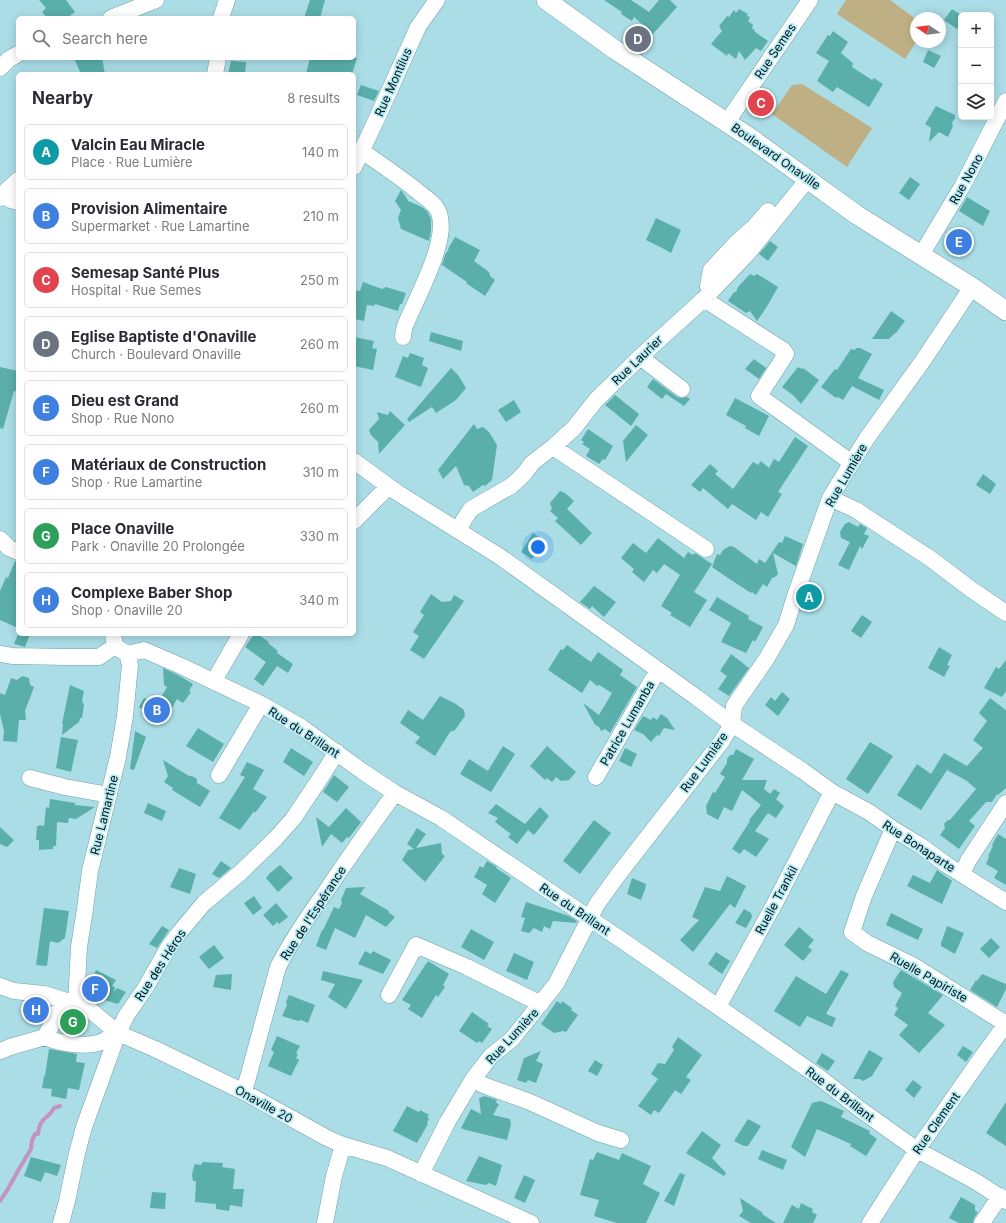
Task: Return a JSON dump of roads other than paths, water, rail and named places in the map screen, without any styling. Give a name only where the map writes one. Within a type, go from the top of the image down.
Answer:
[{"type":"street","points":[[116,16],[156,0]]},
{"type":"street","points":[[222,16],[226,0]]},
{"type":"street","name":"Rue Montilus","points":[[356,164],[418,27],[437,0]]},
{"type":"street","name":"Boulevard Onaville","points":[[546,0],[614,48],[727,122],[857,214],[972,287],[1006,311]]},
{"type":"street","name":"Rue Semes","points":[[727,122],[810,0]]},
{"type":"street","points":[[215,72],[218,60]]},
{"type":"street","name":"Rue Nono","points":[[921,255],[963,185],[1006,101]]},
{"type":"street","points":[[362,153],[369,156],[422,194],[436,206],[440,217],[440,235],[435,254],[402,338]]},
{"type":"street","name":"Rue Laurier","points":[[459,530],[471,509],[511,486],[524,474],[532,463],[574,428],[596,400],[707,295],[748,253],[804,176]]},
{"type":"street","points":[[7,199],[7,190],[16,182]]},
{"type":"street","name":"Rue Lumière","points":[[421,1174],[448,1120],[473,1079],[492,1056],[512,1039],[556,984],[597,904],[722,741],[732,724],[734,706],[786,625],[830,498],[867,438],[922,362],[972,287]]},
{"type":"street","points":[[707,295],[783,350],[786,354],[760,396],[852,463]]},
{"type":"street","points":[[640,357],[682,389]]},
{"type":"street","points":[[553,447],[706,548]]},
{"type":"street","name":"Rue Bonaparte","points":[[356,462],[398,493],[505,560],[732,724],[832,792],[869,812],[1006,902]]},
{"type":"street","points":[[356,519],[388,486]]},
{"type":"street","points":[[830,498],[856,510],[931,559],[972,590],[1006,613]]},
{"type":"street","points":[[0,540],[9,548],[16,551]]},
{"type":"street","points":[[214,682],[240,636]]},
{"type":"street","points":[[0,654],[13,656],[99,657],[118,644]]},
{"type":"street","name":"Rue du Brillant","points":[[118,644],[144,650],[181,666],[261,704],[302,727],[362,771],[395,793],[441,818],[718,1007],[819,1077],[861,1110],[917,1150],[1003,1199]]},
{"type":"street","name":"Rue Lamartine","points":[[45,1037],[69,1002],[90,871],[118,757],[126,716],[130,665],[118,644]]},
{"type":"street","name":"Patrice Lumanba","points":[[596,776],[658,670]]},
{"type":"street","points":[[219,775],[261,704]]},
{"type":"street","name":"Rue des Héros","points":[[61,1223],[84,1127],[118,1033],[126,1016],[146,987],[157,966],[179,933],[204,903],[241,872],[293,819],[337,752]]},
{"type":"street","points":[[30,778],[65,787],[109,794]]},
{"type":"street","name":"Ruelle Trankil","points":[[718,1007],[776,903],[832,792]]},
{"type":"street","name":"Rue de l'Espérance","points":[[244,1092],[278,967],[286,951],[338,873],[395,793]]},
{"type":"street","points":[[962,874],[968,861],[1006,803]]},
{"type":"street","name":"Ruelle Papiriste","points":[[893,829],[864,896],[852,932],[867,943],[926,973],[1006,1024]]},
{"type":"street","points":[[389,995],[416,945],[467,967],[541,1004]]},
{"type":"street","name":"Onaville 20","points":[[0,986],[14,991],[44,994],[90,1010],[118,1033],[155,1049],[244,1092],[327,1138],[343,1145],[387,1158],[531,1223]]},
{"type":"street","name":"Rue Clement","points":[[870,1223],[917,1150],[1006,1024]]},
{"type":"street","points":[[0,1051],[45,1037],[66,1043],[87,1044],[98,1043],[118,1033]]},
{"type":"street","points":[[473,1079],[483,1086],[530,1102],[598,1133],[621,1140]]},
{"type":"street","points":[[326,1223],[334,1176],[343,1145]]},
{"type":"street","points":[[982,1223],[1003,1199]]},
{"type":"waterway","points":[[0,1201],[31,1149],[32,1140],[35,1134],[38,1134],[40,1124],[54,1108],[60,1106]]},
{"type":"place","name":"Eglise Baptiste d'Onaville","points":[[638,39]]},
{"type":"place","name":"Semesap Santé Plus","points":[[761,103]]},
{"type":"place","name":"Dieu est Grand","points":[[959,242]]},
{"type":"place","name":"Valcin Eau Miracle","points":[[809,597]]},
{"type":"place","name":"Provision Alimentaire","points":[[157,710]]},
{"type":"place","name":"Matériaux de Construction","points":[[95,989]]},
{"type":"place","name":"Complexe Baber Shop","points":[[36,1010]]},
{"type":"place","name":"Place Onaville","points":[[73,1022]]}]
